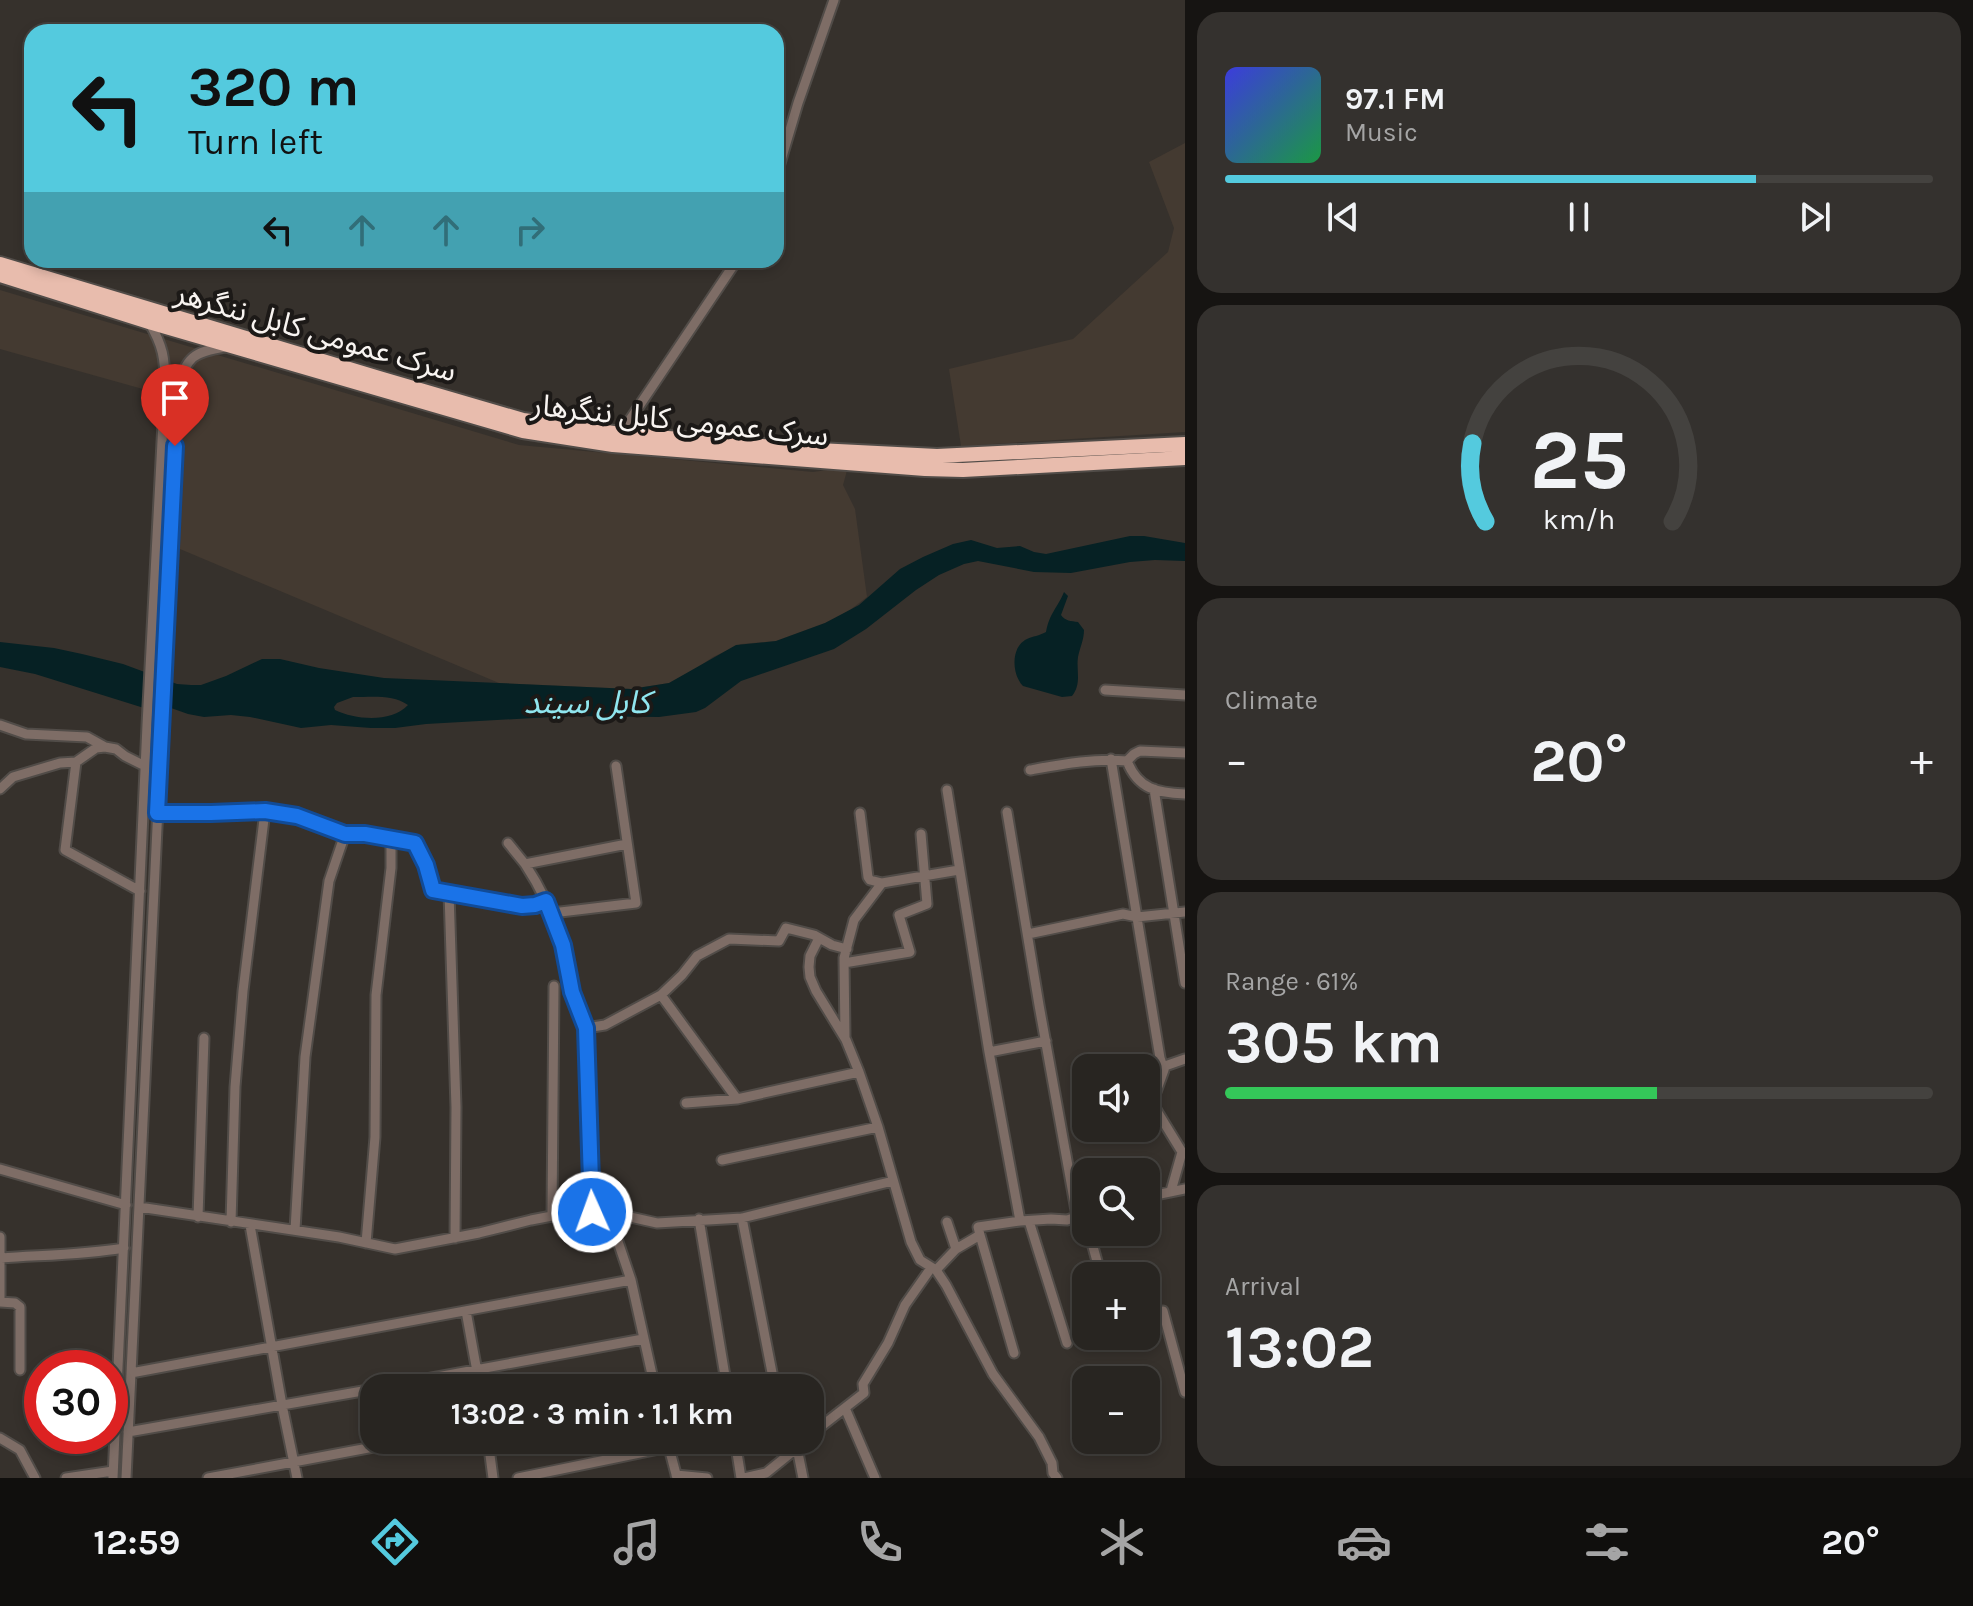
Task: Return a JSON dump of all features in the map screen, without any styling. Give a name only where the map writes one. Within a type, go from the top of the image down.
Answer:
[{"type":"highway","name":"سرک عمومی کابل ننگرهر","points":[[0,264],[523,420],[616,440]]},
{"type":"highway","name":"سرک عمومی کابل ننگرهار","points":[[0,275],[149,322],[523,431],[616,440],[937,456],[1163,452],[1185,458]]},
{"type":"highway","name":"سرک عمومی کابل ننگرهار","points":[[1163,452],[1185,444]]},
{"type":"street","points":[[784,150],[834,0]]},
{"type":"street","points":[[616,440],[732,268]]},
{"type":"street","points":[[66,1478],[113,1474],[165,372],[161,342],[149,322]]},
{"type":"street","points":[[234,346],[210,349],[194,356],[183,367],[178,387],[128,1432],[360,1391]]},
{"type":"street","points":[[1105,690],[1185,695]]},
{"type":"street","points":[[0,725],[26,734],[87,737],[105,747]]},
{"type":"street","points":[[0,789],[13,777],[60,763],[76,762],[96,748],[116,749],[145,766]]},
{"type":"street","points":[[1127,761],[1140,751],[1185,753]]},
{"type":"street","points":[[1111,759],[1164,1070]]},
{"type":"street","points":[[1030,770],[1089,760],[1127,761]]},
{"type":"street","points":[[1127,761],[1131,772],[1144,787],[1185,794]]},
{"type":"street","points":[[76,762],[65,850],[140,891]]},
{"type":"street","points":[[552,913],[636,903],[616,766]]},
{"type":"street","points":[[1154,789],[1185,983]]},
{"type":"street","points":[[947,790],[989,1052],[1025,1221],[1067,1343]]},
{"type":"street","points":[[157,813],[265,811],[297,816],[345,834],[365,834],[415,843],[426,865],[433,890],[522,906],[546,901]]},
{"type":"street","points":[[231,1222],[235,1087],[243,991],[265,811]]},
{"type":"street","points":[[1007,812],[1046,1041],[1072,1165]]},
{"type":"street","points":[[860,813],[870,880],[882,883],[959,870]]},
{"type":"street","points":[[295,1230],[305,1057],[329,881],[345,834]]},
{"type":"street","points":[[844,963],[910,952],[899,915],[927,904],[921,834]]},
{"type":"street","points":[[366,1243],[375,1137],[376,995],[391,868],[391,838]]},
{"type":"street","points":[[508,843],[525,864],[552,913],[563,945],[572,992],[586,1028],[592,1212]]},
{"type":"street","points":[[525,864],[627,844]]},
{"type":"street","points":[[846,1040],[844,963],[847,949],[854,920],[882,883]]},
{"type":"street","points":[[449,893],[456,1107],[455,1238]]},
{"type":"street","points":[[1028,934],[1123,914],[1137,917],[1185,912]]},
{"type":"street","points":[[586,1028],[605,1025],[661,995],[697,956],[729,939],[779,941],[786,928],[814,935],[847,949]]},
{"type":"street","points":[[819,938],[810,956],[810,977],[846,1040],[859,1072],[911,1242],[920,1260],[934,1269],[993,1374],[1039,1437],[1057,1478]]},
{"type":"street","points":[[137,952],[151,952]]},
{"type":"street","points":[[552,1216],[554,986]]},
{"type":"street","points":[[661,995],[737,1099]]},
{"type":"street","points":[[198,1217],[204,1038]]},
{"type":"street","points":[[989,1052],[1046,1041]]},
{"type":"street","points":[[1171,1191],[1182,1152],[1152,1103],[1165,1066],[1185,1059]]},
{"type":"street","points":[[686,1103],[737,1099],[859,1072]]},
{"type":"street","points":[[722,1160],[878,1127]]},
{"type":"street","points":[[0,1169],[126,1205]]},
{"type":"street","points":[[139,1207],[295,1230],[395,1249],[552,1216],[571,1218],[592,1212],[600,1215],[608,1212],[657,1223],[742,1218],[893,1181]]},
{"type":"street","points":[[1160,1194],[1185,1189]]},
{"type":"street","points":[[608,1212],[631,1280],[652,1374]]},
{"type":"street","points":[[742,1218],[772,1374]]},
{"type":"street","points":[[699,1219],[725,1374]]},
{"type":"street","points":[[1014,1353],[978,1227],[1072,1219]]},
{"type":"street","points":[[947,1222],[956,1249]]},
{"type":"street","points":[[250,1225],[297,1478]]},
{"type":"street","points":[[824,1424],[864,1393],[863,1384],[888,1343],[905,1305],[934,1269],[956,1249],[980,1235]]},
{"type":"street","points":[[0,1237],[0,1302],[15,1303],[20,1307],[20,1370]]},
{"type":"street","points":[[1,1258],[124,1248]]},
{"type":"street","points":[[131,1373],[631,1280]]},
{"type":"street","points":[[466,1311],[478,1374]]},
{"type":"street","points":[[1163,1311],[1185,1392]]},
{"type":"street","points":[[455,1374],[643,1339]]},
{"type":"street","points":[[845,1408],[875,1478]]},
{"type":"street","points":[[0,1438],[20,1450],[34,1478]]},
{"type":"street","points":[[208,1478],[360,1449]]},
{"type":"street","points":[[126,1478],[127,1454]]},
{"type":"street","points":[[490,1454],[493,1478]]},
{"type":"street","points":[[518,1478],[624,1454]]},
{"type":"street","points":[[671,1454],[677,1476],[707,1478]]},
{"type":"street","points":[[738,1454],[743,1478],[766,1473],[787,1454]]},
{"type":"street","points":[[802,1454],[803,1478]]},
{"type":"shaded area","points":[[1185,143],[1185,432],[961,446],[949,369],[1073,339],[1168,252],[1174,228],[1149,162]]},
{"type":"shaded area","points":[[0,290],[519,445],[813,472],[848,467],[843,485],[855,509],[867,597],[846,613],[825,623],[776,641],[741,644],[669,683],[631,689],[499,683],[180,549],[152,512],[174,400],[0,349]]},
{"type":"water","name":"کابل سيند","points":[[1130,536],[1185,543],[1185,561],[1130,562],[1071,573],[1034,572],[978,561],[964,564],[916,590],[866,629],[834,649],[741,681],[696,712],[659,717],[568,716],[395,728],[331,725],[301,728],[250,717],[204,717],[171,708],[144,708],[35,674],[0,667],[0,642],[82,654],[123,664],[177,684],[201,685],[262,659],[280,659],[384,678],[631,689],[669,683],[736,645],[776,641],[825,623],[859,605],[900,569],[953,544],[971,540],[997,548],[1020,546],[1046,554]],"holes":[[[353,697],[389,698],[408,705],[392,715],[373,718],[335,710],[337,703]]]},
{"type":"water","points":[[1064,592],[1068,596],[1061,615],[1066,620],[1078,622],[1084,630],[1078,657],[1077,686],[1072,696],[1062,697],[1023,686],[1014,661],[1021,643],[1046,632]]},
{"type":"route","points":[[175,446],[157,813],[265,811],[297,816],[345,834],[365,834],[415,843],[426,865],[433,890],[522,906],[546,901],[563,945],[572,992],[586,1028],[592,1212]]}]
